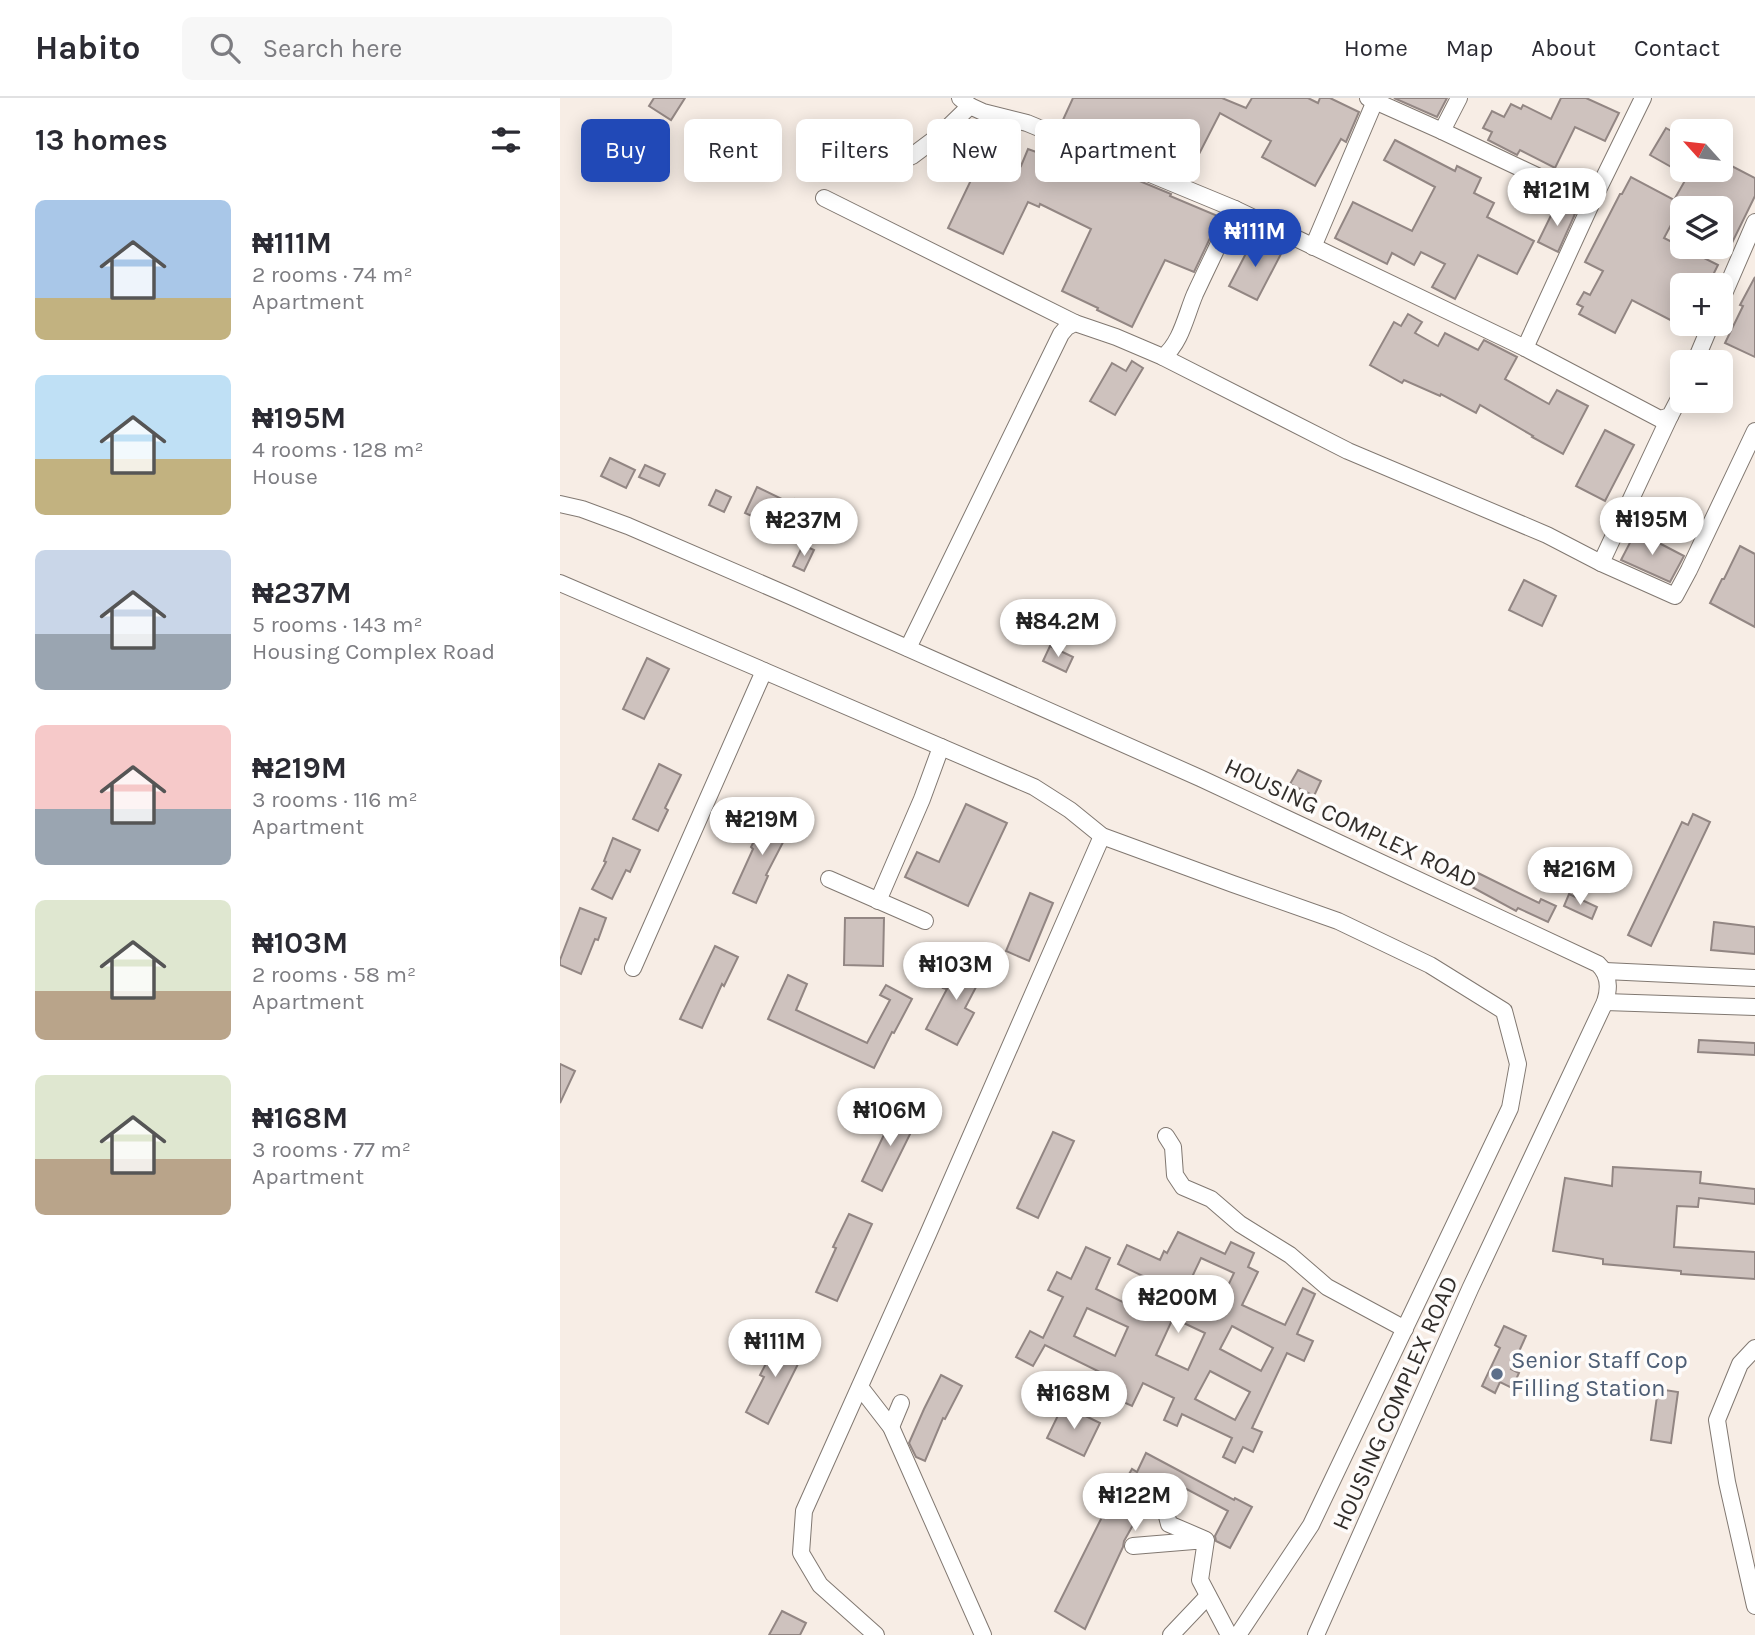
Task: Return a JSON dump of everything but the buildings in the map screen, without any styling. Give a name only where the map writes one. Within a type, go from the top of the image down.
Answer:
[{"type":"street","points":[[1443,131],[1459,98]]},
{"type":"street","points":[[1525,348],[1643,98]]},
{"type":"street","points":[[1313,247],[1372,100],[1592,202]]},
{"type":"street","points":[[913,155],[940,135],[965,102],[983,112],[1027,122],[1235,209],[1525,348],[1651,416],[1660,419],[1670,416]]},
{"type":"street","points":[[824,198],[1076,323],[1163,357],[1348,451],[1547,536],[1675,596],[1755,431]]},
{"type":"street","points":[[1163,357],[1176,342],[1235,209]]},
{"type":"street","points":[[1733,273],[1755,222]]},
{"type":"street","points":[[908,649],[1061,334],[1076,323]]},
{"type":"street","points":[[1601,563],[1672,413]]},
{"type":"street","name":"HOUSING COMPLEX ROAD","points":[[560,504],[628,526],[1200,778],[1598,964],[1605,971],[1608,982],[1605,1002],[1470,1289],[1316,1635]]},
{"type":"street","points":[[560,583],[1034,787],[1070,810],[1102,836],[1338,921],[1430,965],[1504,1011],[1518,1064],[1510,1108],[1311,1525],[1238,1635]]},
{"type":"street","points":[[633,968],[764,671]]},
{"type":"street","points":[[878,901],[922,799],[941,747]]},
{"type":"street","points":[[876,1635],[820,1585],[802,1553],[804,1511],[1102,836]]},
{"type":"street","points":[[829,878],[925,921]]},
{"type":"street","points":[[1605,971],[1755,978]]},
{"type":"street","points":[[1605,1002],[1755,1007]]},
{"type":"street","points":[[1166,1136],[1173,1147],[1175,1175],[1183,1187],[1211,1199],[1240,1224],[1290,1255],[1327,1287],[1405,1329]]},
{"type":"street","points":[[1755,1348],[1740,1364],[1717,1420],[1727,1482],[1755,1606]]},
{"type":"street","points":[[860,1387],[891,1427],[983,1635]]},
{"type":"street","points":[[891,1427],[901,1403]]},
{"type":"street","points":[[1162,1497],[1169,1524],[1206,1539]]},
{"type":"street","points":[[1133,1546],[1206,1539]]},
{"type":"street","points":[[1206,1539],[1200,1580],[1229,1635]]},
{"type":"street","points":[[1171,1635],[1208,1597]]},
{"type":"place","name":"Senior Staff Cop Filling Station","points":[[1497,1374]]}]
